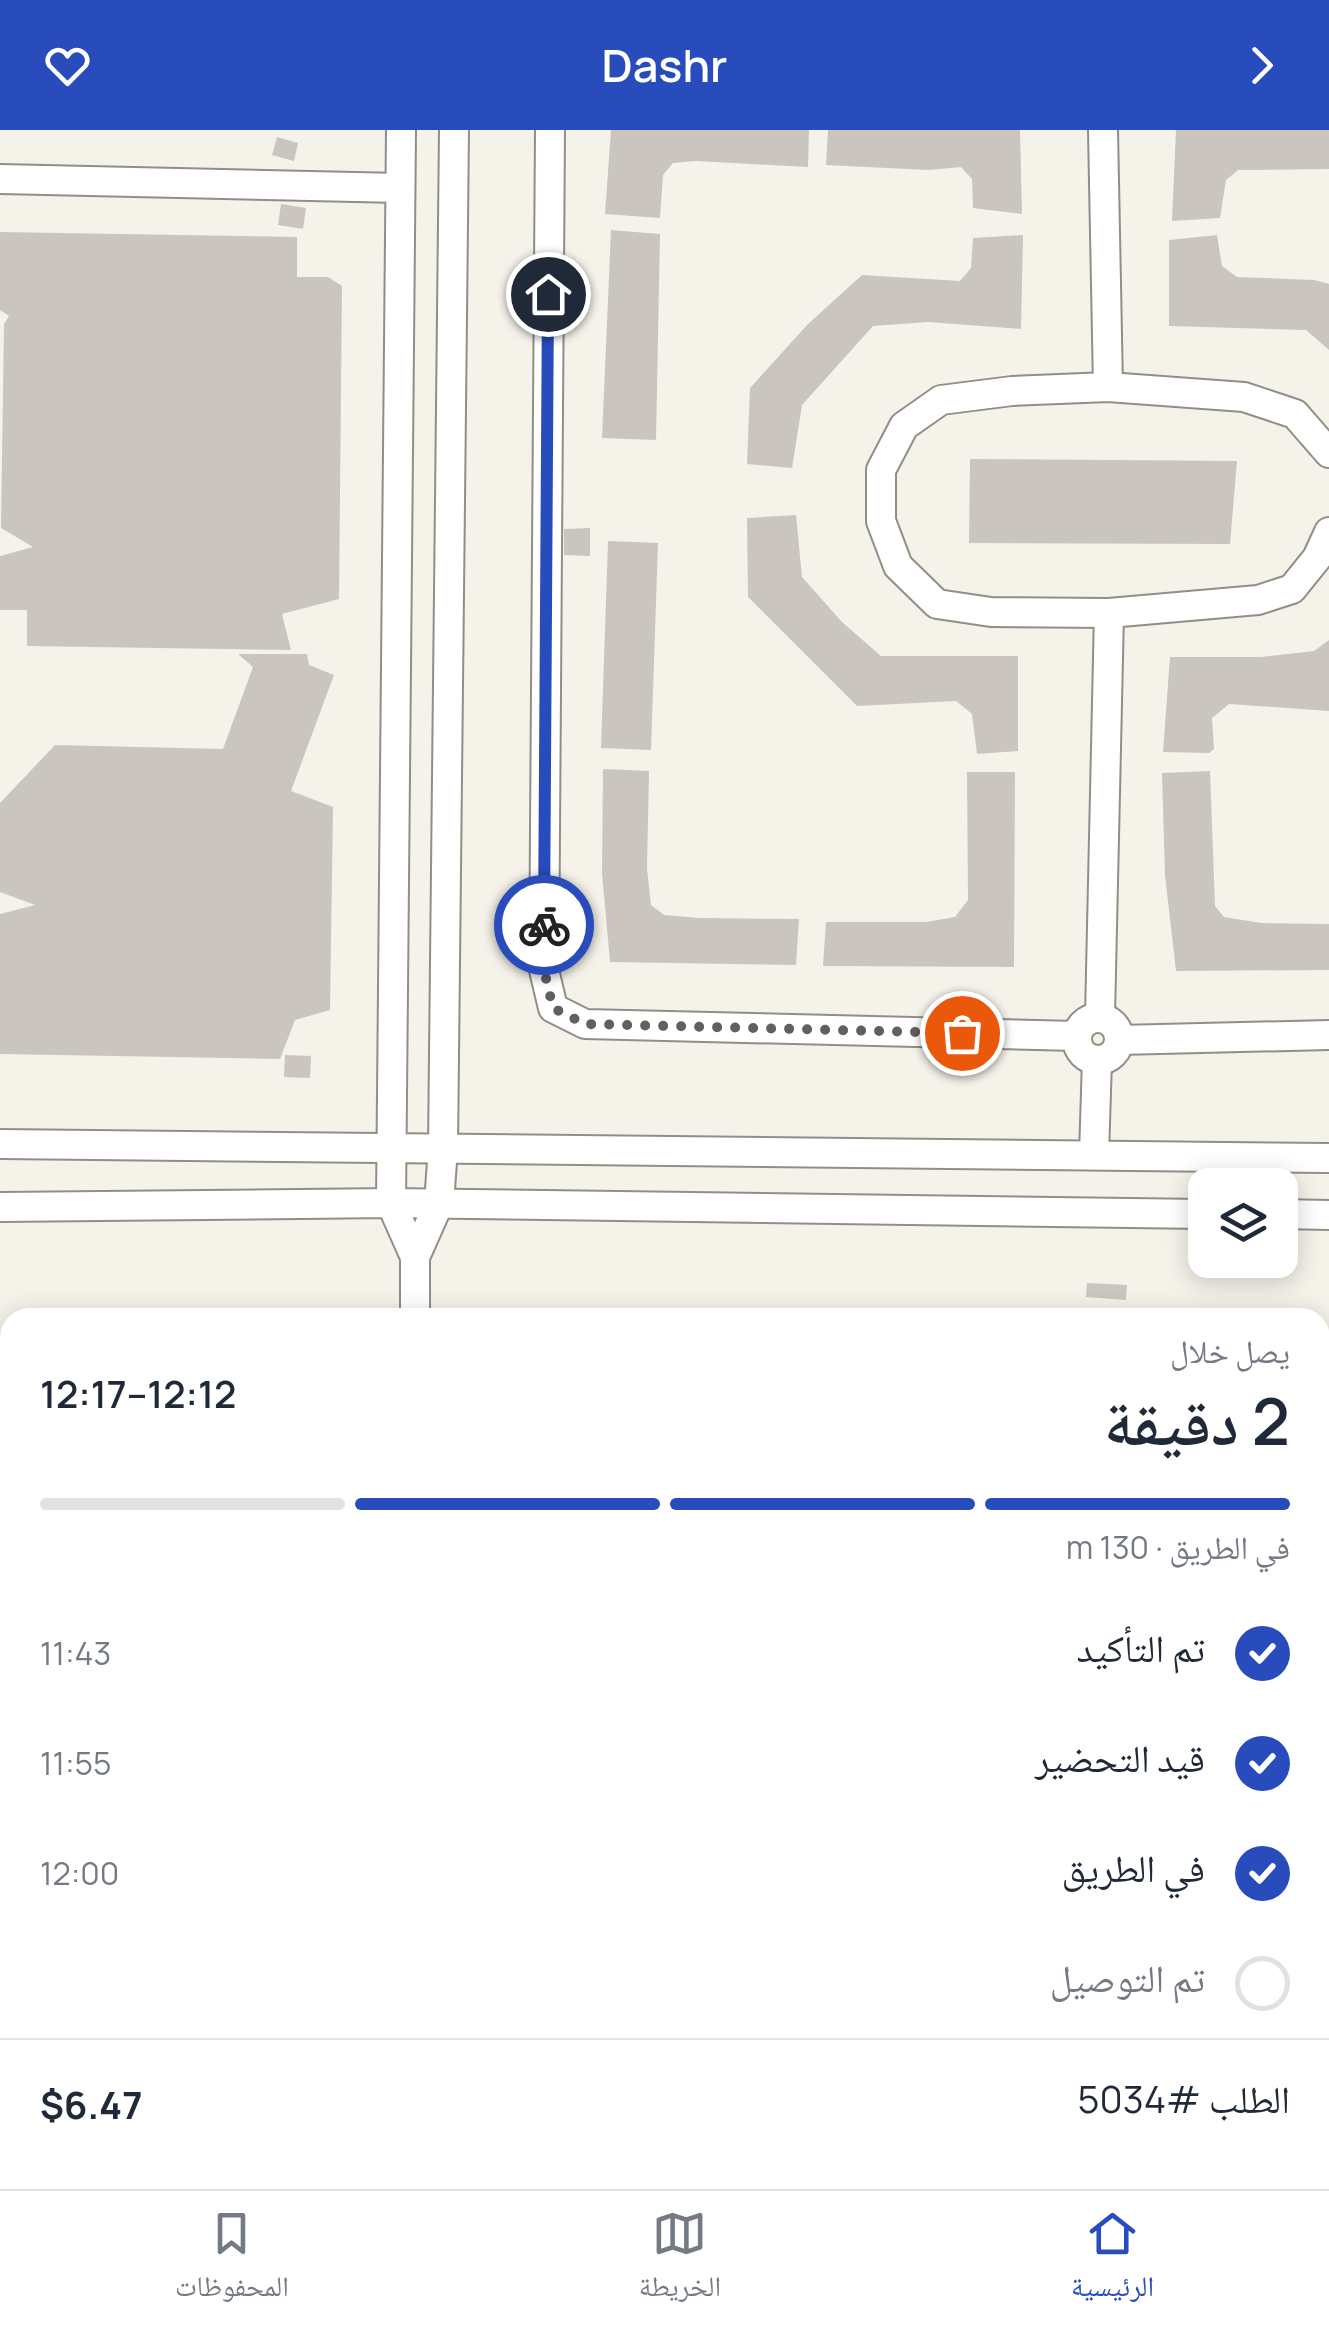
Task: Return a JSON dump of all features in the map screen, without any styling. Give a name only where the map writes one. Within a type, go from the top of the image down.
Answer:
[{"type":"street","points":[[401,130],[391,1202],[415,1257]]},
{"type":"street","points":[[414,1308],[415,1257],[438,1203],[442,1148],[454,130]]},
{"type":"street","points":[[550,130],[544,970],[553,1008],[585,1024],[1076,1036]]},
{"type":"street","points":[[1103,130],[1108,387]]},
{"type":"street","points":[[0,179],[400,188]]},
{"type":"street","points":[[1329,454],[1295,414],[1244,396],[1108,387],[1012,391],[941,400],[904,426],[881,470],[882,521],[898,566],[937,604],[991,612],[1109,613],[1258,600],[1292,588],[1317,558],[1329,532]]},
{"type":"street","points":[[1100,1017],[1109,613]]},
{"type":"street","points":[[1100,1017],[1116,1028],[1119,1040],[1114,1053],[1097,1060],[1084,1055],[1076,1036],[1086,1020],[1100,1017]]},
{"type":"street","points":[[1119,1040],[1329,1035]]},
{"type":"street","points":[[1094,1155],[1097,1060]]},
{"type":"street","points":[[0,1144],[1329,1158]]},
{"type":"street","points":[[0,1207],[391,1202],[1188,1214]]},
{"type":"street","points":[[1298,1214],[1329,1215]]},
{"type":"building","points":[[611,130],[809,130],[808,167],[673,163],[663,175],[660,218],[605,214]]},
{"type":"building","points":[[828,130],[1020,130],[1022,214],[973,208],[972,179],[961,167],[928,170],[826,165]]},
{"type":"building","points":[[1176,130],[1329,130],[1329,169],[1238,170],[1226,180],[1220,218],[1172,221]]},
{"type":"building","points":[[277,137],[298,143],[294,161],[272,155]]},
{"type":"building","points":[[281,204],[306,208],[303,229],[278,225]]},
{"type":"building","points":[[611,230],[660,234],[656,440],[602,438]]},
{"type":"building","points":[[0,232],[297,237],[297,277],[328,277],[342,286],[339,599],[282,614],[291,650],[27,646],[27,610],[0,610],[0,556],[33,547],[1,528],[4,324],[9,316],[0,310]]},
{"type":"building","points":[[1023,235],[1021,329],[928,322],[873,326],[802,405],[792,468],[747,464],[750,388],[808,324],[862,275],[960,281],[971,268],[973,238]]},
{"type":"building","points":[[1217,235],[1222,266],[1237,277],[1329,284],[1329,350],[1306,330],[1169,326],[1169,240]]},
{"type":"building","points":[[970,459],[1237,461],[1230,544],[969,543]]},
{"type":"building","points":[[796,515],[802,577],[842,622],[881,656],[1018,656],[1018,751],[977,754],[972,714],[956,701],[857,706],[748,597],[747,518]]},
{"type":"building","points":[[590,528],[590,556],[564,555],[564,529]]},
{"type":"building","points":[[608,541],[658,543],[651,750],[601,748]]},
{"type":"building","points":[[1329,640],[1329,711],[1229,704],[1212,718],[1214,749],[1209,753],[1163,752],[1170,657],[1261,657],[1314,651]]},
{"type":"building","points":[[238,654],[307,654],[309,665],[334,675],[291,791],[333,807],[330,1010],[295,1020],[280,1059],[0,1054],[0,914],[35,905],[0,892],[0,803],[55,745],[223,749],[253,667]]},
{"type":"building","points":[[603,769],[649,771],[647,869],[651,905],[664,915],[799,919],[796,965],[610,962],[602,873]]},
{"type":"building","points":[[1210,771],[1215,906],[1224,917],[1261,923],[1329,924],[1329,970],[1176,971],[1165,875],[1162,773]]},
{"type":"building","points":[[967,772],[1015,772],[1014,967],[823,966],[826,922],[926,922],[955,917],[968,900]]},
{"type":"building","points":[[285,1055],[311,1056],[310,1078],[284,1077]]},
{"type":"building","points":[[1087,1283],[1127,1285],[1126,1300],[1086,1297]]},
{"type":"way so far","points":[[544,925],[544,970],[553,1008],[585,1024],[962,1033]]},
{"type":"route","points":[[544,925],[548,294]]}]
